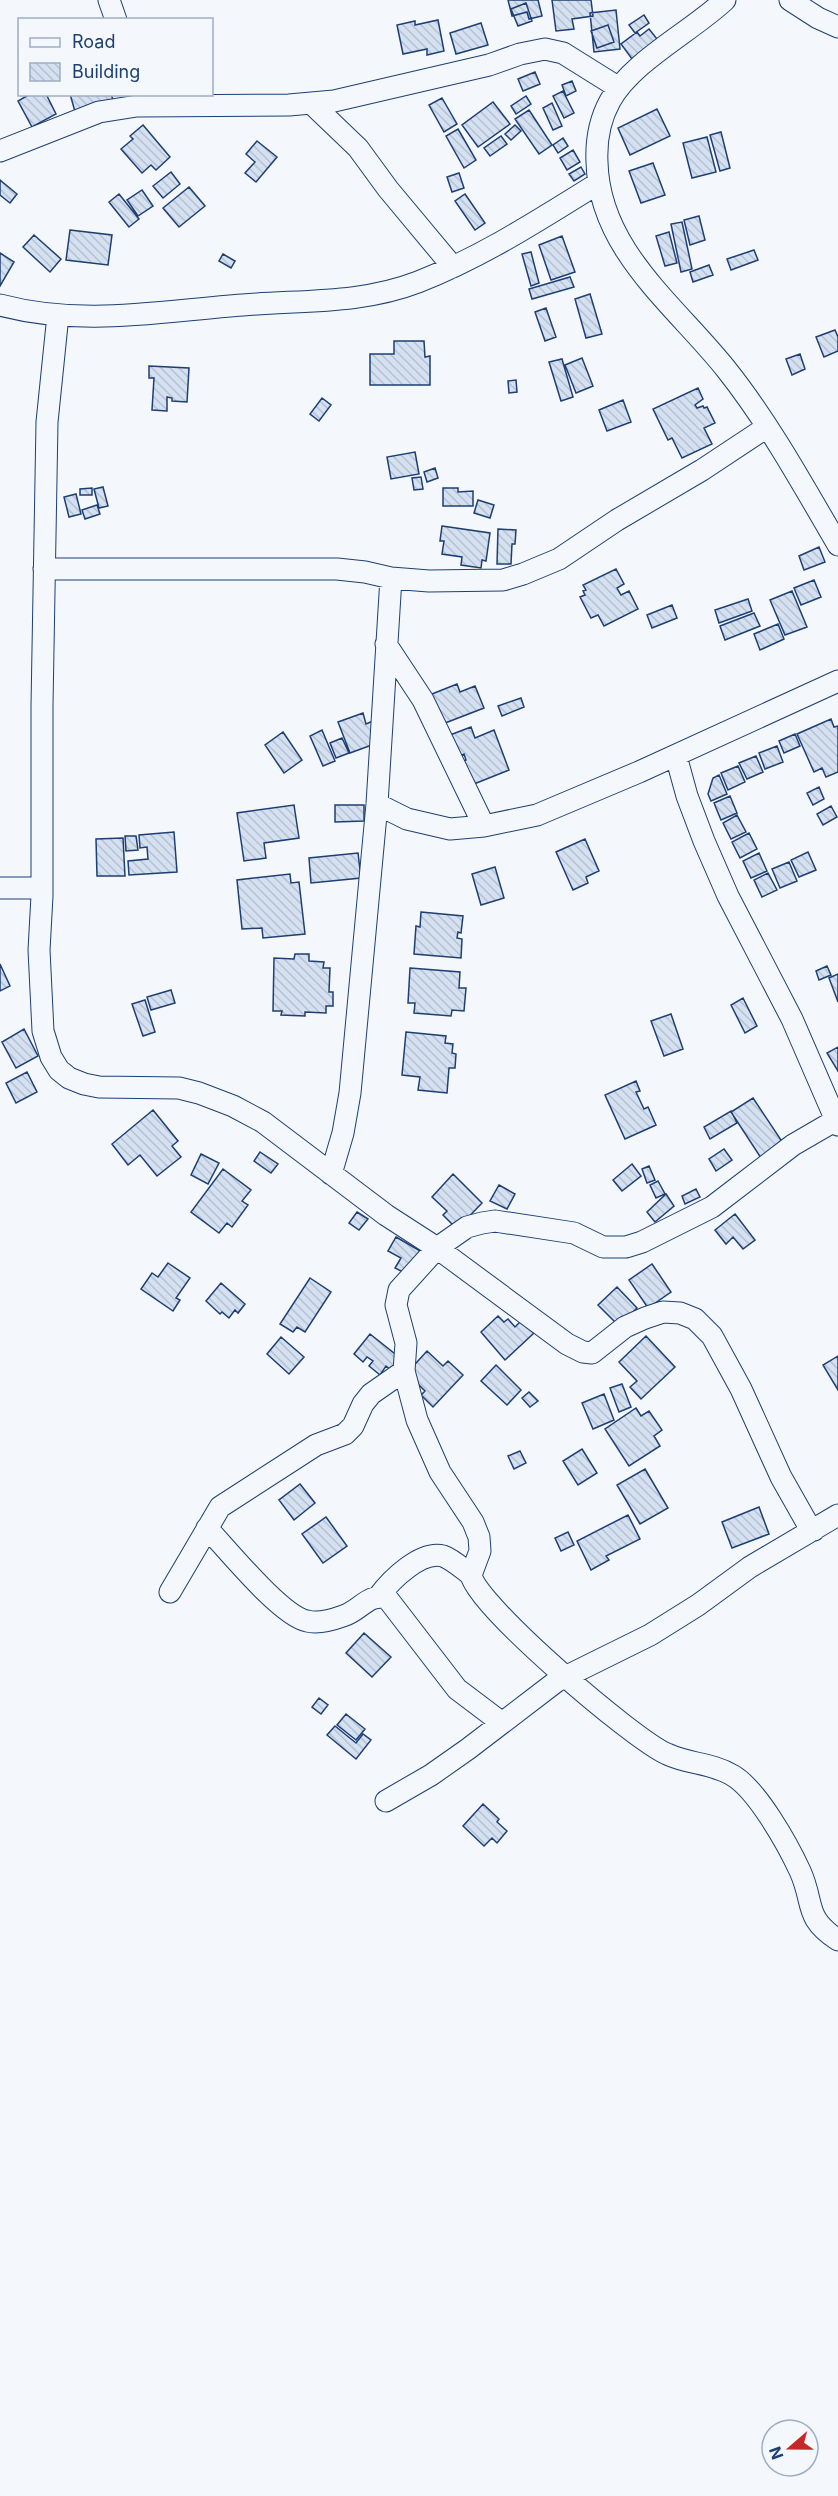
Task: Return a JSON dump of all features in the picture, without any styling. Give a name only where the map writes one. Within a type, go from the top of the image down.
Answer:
[{"type":"street","points":[[109,0],[115,18]]},
{"type":"street","points":[[725,0],[650,58],[619,87],[598,128],[597,184],[614,233],[625,252],[726,369],[767,427],[838,545]]},
{"type":"street","points":[[790,0],[818,18],[838,27]]},
{"type":"street","points":[[0,151],[136,100],[186,108],[334,101],[489,65],[520,54],[545,49],[563,53],[619,87]]},
{"type":"street","points":[[311,103],[358,148],[388,189],[453,267]]},
{"type":"street","points":[[0,305],[38,313],[95,317],[153,315],[243,305],[361,298],[416,283],[475,258],[597,184]]},
{"type":"street","points":[[58,315],[47,422],[42,888],[39,950],[40,1009],[46,1045],[59,1070],[69,1078],[99,1087],[179,1088],[233,1106],[263,1122],[386,1215],[437,1248],[567,1344],[583,1352],[592,1353],[625,1327],[663,1312],[680,1313],[695,1319],[712,1336],[741,1389],[781,1477],[803,1516],[814,1530]]},
{"type":"street","points":[[44,569],[337,569],[392,578],[429,581],[503,580],[559,559],[767,427]]},
{"type":"street","points":[[331,1174],[343,1133],[350,1093],[376,804],[392,578]]},
{"type":"street","points":[[386,644],[423,700],[484,826]]},
{"type":"street","points":[[376,804],[406,819],[450,829],[484,826],[537,815],[676,756],[838,681]]},
{"type":"street","points":[[471,1575],[480,1551],[479,1537],[473,1522],[440,1472],[429,1449],[417,1420],[404,1371],[406,1343],[396,1305],[397,1296],[424,1261],[437,1248],[467,1227],[495,1221],[574,1233],[603,1247],[626,1247],[642,1242],[712,1207],[793,1145],[837,1122],[792,1019],[728,896],[687,796],[676,756]]},
{"type":"street","points":[[0,888],[42,888]]},
{"type":"street","points":[[170,1592],[220,1507],[230,1498],[250,1488],[282,1465],[316,1445],[350,1430],[363,1404],[371,1394],[404,1371]]},
{"type":"street","points":[[386,1801],[431,1775],[546,1689],[567,1676],[650,1635],[698,1605],[750,1567],[838,1515]]},
{"type":"street","points":[[207,1528],[272,1598],[305,1621],[326,1621],[345,1616],[369,1599],[379,1596],[387,1598],[457,1689],[502,1723]]},
{"type":"street","points":[[379,1596],[399,1574],[422,1559],[432,1556],[443,1556],[471,1575],[477,1589],[492,1607],[624,1726],[666,1754],[708,1765],[733,1775],[750,1790],[764,1808],[800,1869],[817,1922],[823,1930],[838,1940]]},
{"type":"building","points":[[508,0],[538,0],[542,16],[529,19],[527,12],[512,16]]},
{"type":"building","points":[[552,0],[591,0],[593,16],[572,19],[574,29],[556,31]]},
{"type":"building","points":[[526,3],[532,21],[518,26],[511,9]]},
{"type":"building","points":[[616,10],[620,49],[594,52],[590,13]]},
{"type":"building","points":[[644,15],[649,23],[635,33],[629,25]]},
{"type":"building","points":[[438,20],[444,51],[427,55],[427,49],[403,54],[397,25],[415,21],[415,25]]},
{"type":"building","points":[[481,23],[488,45],[456,54],[450,33]]},
{"type":"building","points":[[608,25],[614,42],[597,48],[591,31]]},
{"type":"building","points":[[649,29],[661,44],[635,63],[621,44],[637,32],[640,36]]},
{"type":"building","points":[[535,72],[540,84],[523,91],[518,79]]},
{"type":"building","points":[[572,81],[576,91],[566,96],[562,85]]},
{"type":"building","points":[[563,91],[574,113],[564,118],[553,96]]},
{"type":"building","points":[[27,96],[47,96],[56,114],[32,127],[18,101]]},
{"type":"building","points":[[71,96],[112,96],[114,103],[76,115]]},
{"type":"building","points":[[526,96],[531,104],[516,114],[511,106]]},
{"type":"building","points":[[442,98],[457,124],[444,132],[429,105]]},
{"type":"building","points":[[493,102],[510,124],[478,147],[462,125]]},
{"type":"building","points":[[552,103],[562,126],[553,130],[543,108]]},
{"type":"building","points":[[657,109],[670,136],[630,155],[618,128]]},
{"type":"building","points":[[529,110],[552,145],[539,154],[515,119]]},
{"type":"building","points":[[143,125],[170,157],[156,170],[151,165],[142,173],[121,149],[133,139],[130,136]]},
{"type":"building","points":[[515,125],[521,131],[511,140],[505,134]]},
{"type":"building","points":[[458,129],[476,160],[464,168],[446,136]]},
{"type":"building","points":[[721,132],[730,168],[720,171],[710,135]]},
{"type":"building","points":[[501,136],[507,144],[490,156],[484,148]]},
{"type":"building","points":[[707,137],[716,172],[692,178],[683,143]]},
{"type":"building","points":[[563,138],[568,146],[558,153],[553,145]]},
{"type":"building","points":[[257,141],[277,157],[256,182],[245,173],[255,162],[246,154]]},
{"type":"building","points":[[573,150],[580,162],[567,170],[560,158]]},
{"type":"building","points":[[653,163],[665,195],[641,203],[629,171]]},
{"type":"building","points":[[581,167],[585,174],[574,181],[569,174]]},
{"type":"building","points":[[171,172],[180,184],[163,198],[153,186]]},
{"type":"building","points":[[459,173],[464,188],[452,192],[447,177]]},
{"type":"building","points":[[0,180],[17,194],[10,203],[0,195]]},
{"type":"building","points":[[189,187],[205,206],[179,227],[163,208]]},
{"type":"building","points":[[142,190],[153,206],[138,216],[127,200]]},
{"type":"building","points":[[119,194],[139,219],[129,227],[109,202]]},
{"type":"building","points":[[465,194],[485,223],[475,230],[455,201]]},
{"type":"building","points":[[699,216],[705,240],[690,245],[684,220]]},
{"type":"building","points":[[682,222],[692,269],[681,272],[671,224]]},
{"type":"building","points":[[70,230],[112,235],[108,265],[66,260]]},
{"type":"building","points":[[669,232],[677,263],[665,266],[656,236]]},
{"type":"building","points":[[34,235],[61,259],[50,272],[23,247]]},
{"type":"building","points":[[562,236],[575,272],[551,280],[539,245]]},
{"type":"building","points":[[754,250],[758,260],[731,270],[727,259]]},
{"type":"building","points":[[531,252],[539,283],[531,286],[522,254]]},
{"type":"building","points":[[0,253],[14,262],[0,286]]},
{"type":"building","points":[[223,254],[235,261],[231,268],[219,261]]},
{"type":"building","points":[[709,265],[713,275],[693,282],[690,272]]},
{"type":"building","points":[[570,277],[574,287],[532,299],[529,289]]},
{"type":"building","points":[[590,294],[602,334],[586,338],[575,299]]},
{"type":"building","points":[[546,308],[556,337],[545,341],[535,312]]},
{"type":"building","points":[[835,330],[838,337],[838,351],[824,357],[816,337]]},
{"type":"building","points":[[394,341],[424,341],[425,357],[430,356],[430,385],[370,385],[370,354],[394,354]]},
{"type":"building","points":[[800,354],[805,369],[792,375],[786,359]]},
{"type":"building","points":[[582,358],[593,386],[576,393],[565,365]]},
{"type":"building","points":[[562,359],[573,397],[561,401],[549,362]]},
{"type":"building","points":[[149,366],[189,368],[187,402],[172,401],[172,398],[167,397],[167,411],[152,410],[154,378],[149,378]]},
{"type":"building","points":[[516,380],[517,392],[509,393],[508,381]]},
{"type":"building","points":[[698,388],[703,399],[695,405],[697,408],[707,407],[715,423],[704,428],[712,444],[682,458],[672,438],[668,440],[653,409]]},
{"type":"building","points":[[322,398],[331,405],[319,421],[310,414]]},
{"type":"building","points":[[623,400],[631,422],[607,431],[599,410]]},
{"type":"building","points":[[415,452],[419,474],[391,479],[387,457]]},
{"type":"building","points":[[435,468],[438,478],[427,482],[424,472]]},
{"type":"building","points":[[421,477],[423,489],[414,490],[412,478]]},
{"type":"building","points":[[103,487],[108,506],[99,508],[94,489]]},
{"type":"building","points":[[92,488],[92,495],[80,495],[80,489]]},
{"type":"building","points":[[443,488],[458,488],[458,492],[473,491],[473,506],[443,506]]},
{"type":"building","points":[[76,494],[81,514],[69,517],[64,497]]},
{"type":"building","points":[[478,500],[494,505],[490,518],[474,513]]},
{"type":"building","points":[[97,505],[100,514],[85,519],[82,510]]},
{"type":"building","points":[[442,526],[490,533],[486,561],[482,560],[481,568],[461,565],[462,557],[442,554],[444,541],[440,541]]},
{"type":"building","points":[[498,529],[516,530],[515,544],[512,544],[511,564],[497,564]]},
{"type":"building","points":[[819,547],[825,562],[804,570],[799,556]]},
{"type":"building","points":[[616,569],[624,584],[617,588],[621,595],[629,591],[638,609],[604,626],[598,615],[591,618],[580,597],[585,595],[583,591],[586,590],[583,585]]},
{"type":"building","points":[[814,580],[821,597],[801,605],[794,588]]},
{"type":"building","points":[[792,591],[807,627],[785,635],[770,600]]},
{"type":"building","points":[[748,599],[752,611],[719,623],[715,610]]},
{"type":"building","points":[[672,605],[677,618],[652,628],[647,615]]},
{"type":"building","points":[[754,613],[760,626],[725,640],[720,626]]},
{"type":"building","points":[[778,624],[784,639],[760,650],[754,634]]},
{"type":"building","points":[[457,684],[460,692],[475,686],[484,708],[440,725],[427,696]]},
{"type":"building","points":[[521,698],[524,707],[502,716],[498,706]]},
{"type":"building","points":[[363,713],[366,724],[373,721],[380,742],[350,753],[338,722]]},
{"type":"building","points":[[831,719],[834,727],[838,726],[838,772],[826,777],[822,768],[814,772],[797,734]]},
{"type":"building","points":[[471,727],[475,738],[494,730],[509,770],[469,786],[460,762],[466,760],[464,754],[458,757],[450,735]]},
{"type":"building","points":[[322,730],[335,761],[323,766],[310,736]]},
{"type":"building","points":[[283,732],[302,760],[284,773],[265,745]]},
{"type":"building","points":[[795,734],[800,746],[784,753],[779,741]]},
{"type":"building","points":[[342,738],[349,753],[336,758],[330,743]]},
{"type":"building","points":[[777,746],[783,762],[765,769],[759,753]]},
{"type":"building","points":[[756,756],[763,772],[747,779],[739,763]]},
{"type":"building","points":[[738,766],[745,782],[728,790],[721,773]]},
{"type":"building","points":[[719,775],[727,794],[711,801],[708,794],[713,778]]},
{"type":"building","points":[[819,787],[824,799],[813,805],[807,793]]},
{"type":"building","points":[[730,796],[737,813],[721,820],[714,803]]},
{"type":"building","points":[[294,805],[299,838],[264,843],[266,858],[244,861],[237,813]]},
{"type":"building","points":[[335,805],[364,805],[364,821],[335,822]]},
{"type":"building","points":[[831,806],[837,817],[823,825],[817,814]]},
{"type":"building","points":[[737,815],[746,832],[731,839],[723,823]]},
{"type":"building","points":[[174,832],[177,872],[129,875],[128,861],[148,859],[147,847],[140,848],[139,835]]},
{"type":"building","points":[[749,833],[757,849],[740,858],[732,842]]},
{"type":"building","points":[[125,836],[136,836],[138,850],[126,851]]},
{"type":"building","points":[[123,838],[125,876],[97,876],[96,839]]},
{"type":"building","points":[[585,839],[599,871],[586,877],[588,883],[573,890],[556,852]]},
{"type":"building","points":[[808,852],[816,870],[799,877],[791,860]]},
{"type":"building","points":[[358,853],[361,878],[311,883],[309,858]]},
{"type":"building","points":[[759,853],[767,871],[751,878],[743,861]]},
{"type":"building","points":[[789,862],[797,881],[780,888],[772,869]]},
{"type":"building","points":[[495,867],[504,898],[481,905],[472,874]]},
{"type":"building","points":[[768,873],[777,890],[762,897],[754,880]]},
{"type":"building","points":[[290,874],[291,883],[299,882],[305,934],[263,938],[262,928],[242,929],[237,880]]},
{"type":"building","points":[[421,912],[463,916],[461,933],[458,932],[457,938],[462,939],[461,958],[414,954],[416,926],[420,927]]},
{"type":"building","points":[[295,954],[309,954],[309,961],[324,962],[323,968],[330,968],[329,992],[333,992],[333,1006],[326,1006],[326,1013],[305,1012],[305,1016],[281,1015],[282,1011],[273,1011],[274,958],[294,959]]},
{"type":"building","points":[[0,964],[10,986],[0,991]]},
{"type":"building","points":[[827,966],[831,975],[819,980],[816,971]]},
{"type":"building","points":[[410,968],[460,972],[459,988],[466,988],[464,1011],[452,1010],[451,1016],[414,1013],[415,1003],[408,1003]]},
{"type":"building","points":[[838,974],[838,1002],[829,978]]},
{"type":"building","points":[[171,990],[175,1003],[151,1010],[147,997]]},
{"type":"building","points":[[743,998],[757,1026],[745,1033],[731,1005]]},
{"type":"building","points":[[145,1000],[155,1032],[143,1036],[132,1004]]},
{"type":"building","points":[[671,1014],[683,1049],[664,1056],[651,1021]]},
{"type":"building","points":[[24,1029],[38,1056],[16,1068],[2,1042]]},
{"type":"building","points":[[406,1032],[446,1036],[445,1043],[453,1044],[452,1053],[456,1054],[455,1068],[449,1068],[447,1093],[418,1090],[420,1077],[402,1075]]},
{"type":"building","points":[[838,1047],[838,1071],[827,1053]]},
{"type":"building","points":[[27,1072],[37,1092],[16,1103],[6,1083]]},
{"type":"building","points":[[636,1081],[640,1091],[636,1092],[644,1109],[648,1107],[656,1125],[625,1139],[605,1095]]},
{"type":"building","points":[[753,1098],[783,1143],[761,1158],[731,1112]]},
{"type":"building","points":[[153,1110],[178,1141],[172,1146],[181,1157],[157,1176],[140,1155],[128,1165],[112,1144]]},
{"type":"building","points":[[731,1111],[737,1123],[710,1139],[704,1127]]},
{"type":"building","points":[[724,1149],[732,1160],[716,1171],[709,1159]]},
{"type":"building","points":[[260,1152],[278,1164],[271,1173],[254,1161]]},
{"type":"building","points":[[201,1154],[219,1163],[208,1184],[191,1175]]},
{"type":"building","points":[[632,1164],[641,1176],[622,1191],[613,1180]]},
{"type":"building","points":[[649,1166],[655,1180],[647,1183],[642,1169]]},
{"type":"building","points":[[223,1169],[251,1190],[242,1201],[248,1205],[232,1227],[227,1223],[219,1233],[191,1212]]},
{"type":"building","points":[[453,1174],[482,1203],[457,1229],[443,1215],[447,1211],[432,1197]]},
{"type":"building","points":[[658,1181],[665,1194],[656,1198],[650,1185]]},
{"type":"building","points":[[499,1185],[515,1194],[507,1209],[490,1201]]},
{"type":"building","points":[[696,1189],[700,1197],[685,1204],[682,1196]]},
{"type":"building","points":[[666,1194],[674,1206],[655,1222],[647,1212]]},
{"type":"building","points":[[357,1212],[368,1219],[359,1230],[349,1223]]},
{"type":"building","points":[[735,1214],[755,1240],[743,1249],[733,1237],[726,1244],[715,1230]]},
{"type":"building","points":[[396,1237],[422,1252],[409,1275],[395,1268],[401,1258],[388,1251]]},
{"type":"building","points":[[168,1263],[190,1278],[176,1298],[180,1300],[173,1311],[141,1289],[152,1273],[158,1277]]},
{"type":"building","points":[[652,1264],[671,1292],[648,1308],[629,1280]]},
{"type":"building","points":[[310,1278],[331,1292],[305,1332],[297,1327],[293,1332],[280,1324]]},
{"type":"building","points":[[221,1283],[245,1304],[238,1313],[235,1310],[229,1318],[222,1312],[220,1314],[206,1301]]},
{"type":"building","points":[[617,1287],[637,1308],[619,1326],[598,1305]]},
{"type":"building","points":[[498,1316],[504,1322],[508,1319],[515,1327],[522,1320],[534,1333],[505,1360],[481,1332]]},
{"type":"building","points":[[370,1334],[400,1358],[391,1370],[386,1366],[380,1375],[369,1366],[373,1361],[367,1357],[363,1362],[354,1354]]},
{"type":"building","points":[[646,1336],[675,1367],[641,1399],[630,1387],[637,1381],[619,1362]]},
{"type":"building","points":[[281,1337],[304,1357],[289,1374],[267,1354]]},
{"type":"building","points":[[427,1351],[443,1366],[448,1361],[463,1375],[433,1407],[421,1395],[425,1391],[407,1373]]},
{"type":"building","points":[[838,1356],[838,1390],[823,1365]]},
{"type":"building","points":[[496,1365],[521,1390],[507,1405],[481,1381]]},
{"type":"building","points":[[622,1384],[631,1407],[619,1412],[610,1388]]},
{"type":"building","points":[[529,1392],[538,1401],[530,1407],[522,1398]]},
{"type":"building","points":[[604,1394],[614,1420],[593,1429],[582,1403]]},
{"type":"building","points":[[636,1408],[641,1416],[649,1411],[662,1430],[654,1436],[660,1446],[629,1466],[605,1429]]},
{"type":"building","points":[[582,1449],[597,1473],[578,1485],[563,1461]]},
{"type":"building","points":[[520,1451],[526,1463],[514,1469],[508,1456]]},
{"type":"building","points":[[645,1469],[668,1508],[640,1524],[617,1485]]},
{"type":"building","points":[[300,1484],[315,1503],[294,1520],[279,1500]]},
{"type":"building","points":[[759,1507],[769,1534],[732,1548],[722,1522]]},
{"type":"building","points":[[628,1515],[640,1539],[606,1556],[609,1560],[591,1570],[577,1541]]},
{"type":"building","points":[[326,1517],[347,1546],[323,1563],[302,1534]]},
{"type":"building","points":[[568,1532],[574,1545],[561,1551],[555,1538]]},
{"type":"building","points":[[364,1633],[391,1657],[372,1677],[346,1653]]},
{"type":"building","points":[[319,1698],[328,1705],[321,1714],[312,1707]]},
{"type":"building","points":[[346,1714],[365,1729],[356,1740],[337,1725]]},
{"type":"building","points":[[335,1726],[356,1743],[363,1734],[371,1740],[356,1759],[327,1735]]},
{"type":"building","points":[[483,1804],[499,1819],[497,1822],[507,1831],[497,1843],[492,1838],[484,1846],[463,1826]]}]
